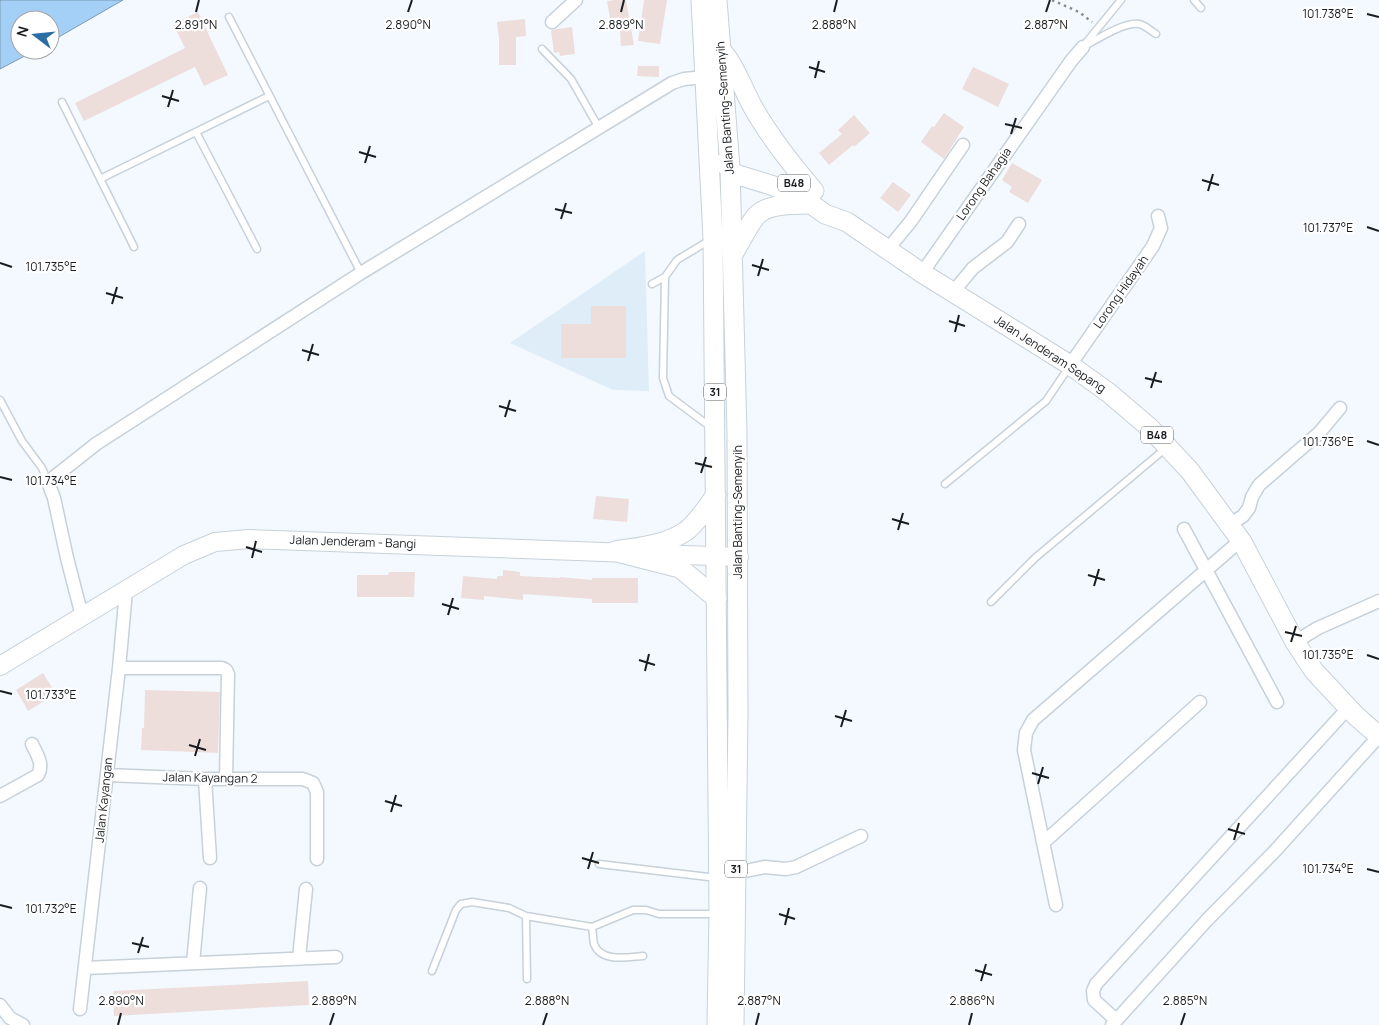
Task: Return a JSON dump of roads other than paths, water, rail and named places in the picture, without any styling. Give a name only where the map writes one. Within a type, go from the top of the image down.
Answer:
[{"type":"main road","name":"Jalan Banting-Semenyih","points":[[701,0],[713,233],[717,599],[734,1025]]},
{"type":"main road","name":"Jalan Banting-Semenyih","points":[[717,0],[730,168],[739,557],[727,876],[719,914],[717,1025]]},
{"type":"main road","points":[[721,49],[730,61],[754,109],[812,197],[771,207],[761,212],[753,219],[733,254]]},
{"type":"main road","points":[[708,138],[715,154],[730,168],[721,177],[718,184],[713,233]]},
{"type":"main road","name":"B48","points":[[730,168],[735,174],[812,197]]},
{"type":"main road","name":"Jalan Jenderam Sepang","points":[[812,197],[825,214],[847,222],[922,273],[1070,365],[1116,398],[1150,428],[1190,471],[1242,540],[1295,642],[1314,670],[1356,716],[1379,736]]},
{"type":"main road","points":[[615,552],[656,544],[674,538],[687,530],[716,495]]},
{"type":"main road","name":"Jalan Jenderam - Bangi","points":[[0,666],[184,555],[215,542],[249,538],[739,557]]},
{"type":"main road","points":[[615,552],[680,568],[717,599]]},
{"type":"street","points":[[552,22],[576,0]]},
{"type":"street","name":"Lorong Bahagia","points":[[922,273],[1071,61],[1083,47]]},
{"type":"street","points":[[82,616],[54,498],[48,482],[96,444],[361,273],[672,83],[684,79],[705,77]]},
{"type":"street","points":[[888,249],[911,221],[963,145]]},
{"type":"street","name":"Lorong Hidayah","points":[[1070,365],[1153,246],[1162,228],[1158,216]]},
{"type":"street","points":[[953,292],[973,268],[1007,242],[1019,224]]},
{"type":"street","points":[[1230,524],[1243,516],[1249,508],[1252,496],[1260,485],[1319,433],[1340,408]]},
{"type":"street","points":[[1184,528],[1277,702]]},
{"type":"street","points":[[1056,905],[1024,750],[1026,733],[1033,720],[1242,540]]},
{"type":"street","name":"Jalan Kayangan","points":[[80,1009],[126,591]]},
{"type":"street","points":[[1295,642],[1318,628],[1379,601]]},
{"type":"street","points":[[119,668],[222,668],[226,670],[228,674],[226,779]]},
{"type":"street","points":[[1043,843],[1200,702]]},
{"type":"street","points":[[1348,707],[1096,984],[1092,996],[1114,1023],[1207,920],[1274,852],[1379,736]]},
{"type":"street","points":[[0,796],[38,775],[41,769],[40,761],[32,744]]},
{"type":"street","name":"Jalan Kayangan 2","points":[[107,775],[205,779],[303,778],[313,783],[317,792],[317,859]]},
{"type":"street","points":[[205,779],[210,858]]},
{"type":"street","points":[[727,876],[764,867],[786,869],[796,866],[860,836]]},
{"type":"street","points":[[193,963],[200,888]]},
{"type":"street","points":[[299,958],[306,889]]},
{"type":"street","points":[[85,968],[336,957]]},
{"type":"street","points":[[0,1004],[10,1018],[23,1025]]},
{"type":"lane","points":[[1083,47],[1120,0]]},
{"type":"lane","points":[[1194,0],[1202,8]]},
{"type":"lane","points":[[229,17],[361,273]]},
{"type":"lane","points":[[1083,47],[1112,32],[1136,24],[1143,25],[1156,34]]},
{"type":"lane","points":[[542,49],[571,78],[599,128]]},
{"type":"lane","points":[[100,178],[269,96]]},
{"type":"lane","points":[[62,102],[134,247]]},
{"type":"lane","points":[[196,132],[256,250]]},
{"type":"lane","points":[[652,284],[665,277],[677,260],[713,233]]},
{"type":"lane","points":[[665,277],[663,378],[669,396],[716,431]]},
{"type":"lane","points":[[945,484],[1046,401],[1070,365]]},
{"type":"lane","points":[[0,400],[22,441],[42,468],[48,482]]},
{"type":"lane","points":[[991,602],[1036,558],[1168,446]]},
{"type":"lane","points":[[599,864],[727,876]]},
{"type":"lane","points":[[432,971],[456,910],[461,904],[472,902],[508,908],[526,916],[592,927],[633,910],[646,910],[659,914],[719,914]]},
{"type":"lane","points":[[526,916],[527,979]]},
{"type":"lane","points":[[592,927],[594,945],[602,954],[613,957],[643,956]]},
{"type":"water","points":[[123,0],[60,36],[60,10],[10,10],[10,60],[17,60],[0,69],[0,1]]}]
